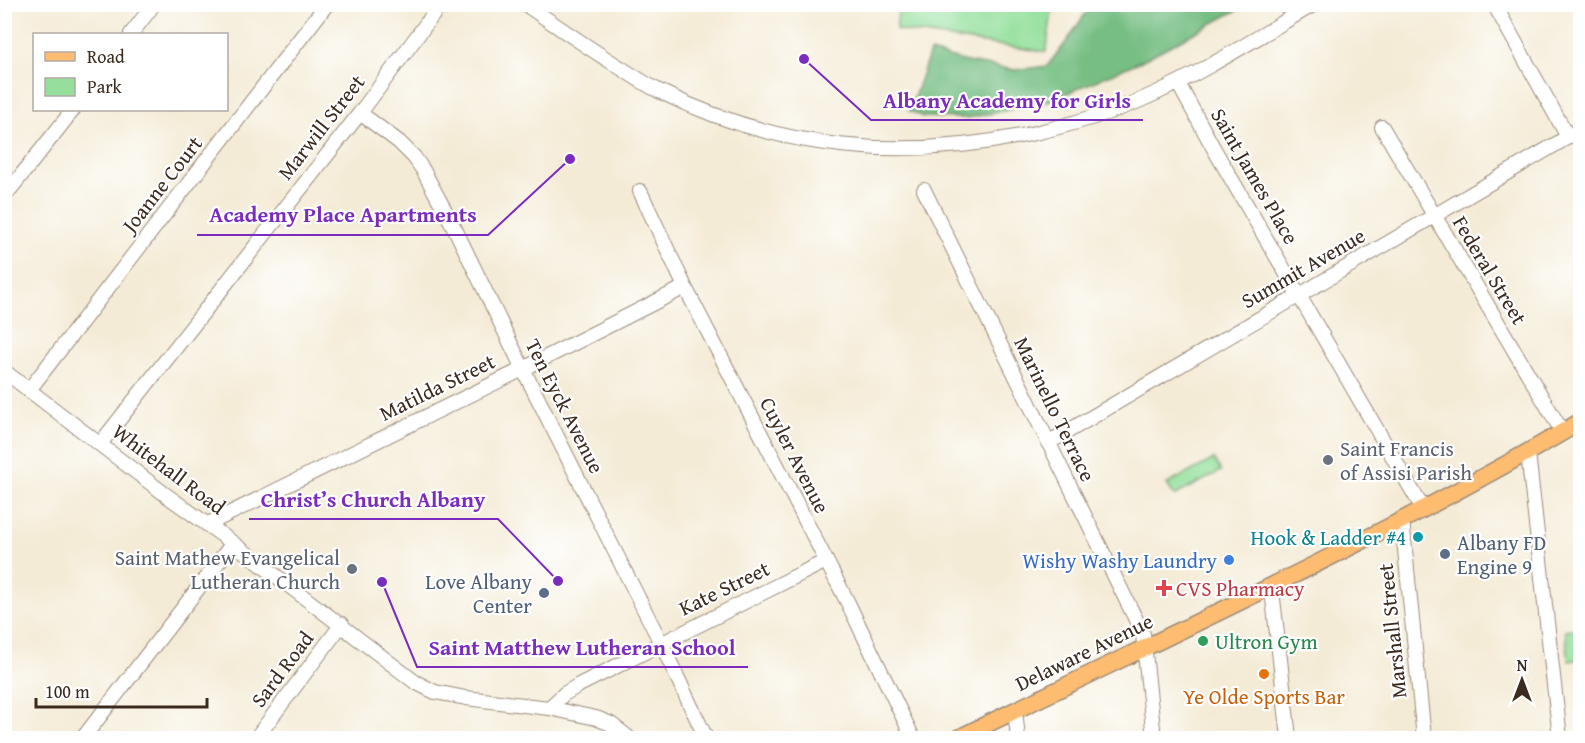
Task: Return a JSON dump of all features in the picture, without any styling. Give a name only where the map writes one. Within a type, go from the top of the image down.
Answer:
[{"type":"main road","name":"Delaware Avenue","points":[[959,738],[1402,520],[1581,422]]},
{"type":"street","points":[[132,33],[154,4]]},
{"type":"street","name":"Joanne Court","points":[[29,390],[327,4]]},
{"type":"street","name":"Marwill Street","points":[[100,444],[360,113],[441,4]]},
{"type":"street","points":[[525,4],[596,53],[657,90],[710,113],[774,134],[813,142],[871,149],[958,146],[1008,139],[1072,124],[1142,100],[1178,83],[1314,4]]},
{"type":"street","points":[[1494,4],[1574,133]]},
{"type":"street","name":"Saint James Place","points":[[1178,83],[1423,509]]},
{"type":"street","points":[[4,197],[72,111]]},
{"type":"street","name":"Ten Eyck Avenue","points":[[360,113],[399,142],[423,170],[456,231],[706,738]]},
{"type":"street","name":"Federal Street","points":[[1382,127],[1563,433]]},
{"type":"street","name":"Summit Avenue","points":[[1048,442],[1574,133]]},
{"type":"street","name":"Marinello Terrace","points":[[924,190],[1143,634],[1154,738]]},
{"type":"street","name":"Cuyler Avenue","points":[[640,191],[685,287],[826,561],[913,738]]},
{"type":"street","name":"Matilda Street","points":[[208,524],[685,287]]},
{"type":"street","name":"Whitehall Road","points":[[4,371],[166,495],[342,624],[415,682],[435,692],[575,713],[611,724],[630,738]]},
{"type":"street","points":[[1527,453],[1560,738]]},
{"type":"street","name":"Marshall Street","points":[[1402,520],[1424,738]]},
{"type":"street","points":[[83,738],[233,543]]},
{"type":"street","name":"Kate Street","points":[[549,708],[564,694],[579,685],[826,561]]},
{"type":"street","points":[[1267,587],[1273,600],[1289,738]]},
{"type":"street","name":"Sard Road","points":[[256,738],[342,624]]},
{"type":"street","points":[[1015,711],[1018,738]]},
{"type":"green space","points":[[899,5],[1053,5],[1046,52],[896,30]]},
{"type":"green space","points":[[1094,5],[1247,5],[1141,61],[1047,102],[968,118],[924,117],[909,111],[930,52],[967,62],[1016,70],[1047,66],[1089,8]]},
{"type":"green space","points":[[1214,459],[1221,471],[1174,496],[1167,484]]},
{"type":"green space","points":[[1580,628],[1580,659],[1569,661],[1565,630]]},
{"type":"place","name":"Albany Academy for Girls","points":[[804,59]]},
{"type":"place","name":"Academy Place Apartments","points":[[570,159]]},
{"type":"place","name":"Saint Francis of Assisi Parish","points":[[1328,460]]},
{"type":"place","name":"Hook & Ladder #4","points":[[1418,537]]},
{"type":"place","name":"Albany FD Engine 9","points":[[1445,554]]},
{"type":"place","name":"Wishy Washy Laundry","points":[[1229,560]]},
{"type":"place","name":"Saint Mathew Evangelical Lutheran Church","points":[[352,569]]},
{"type":"place","name":"Christ’s Church Albany","points":[[558,581]]},
{"type":"place","name":"Saint Matthew Lutheran School","points":[[382,582]]},
{"type":"place","name":"CVS Pharmacy","points":[[1164,588]]},
{"type":"place","name":"Love Albany Center","points":[[544,593]]},
{"type":"place","name":"Ultron Gym","points":[[1203,641]]},
{"type":"place","name":"Ye Olde Sports Bar","points":[[1264,674]]}]
